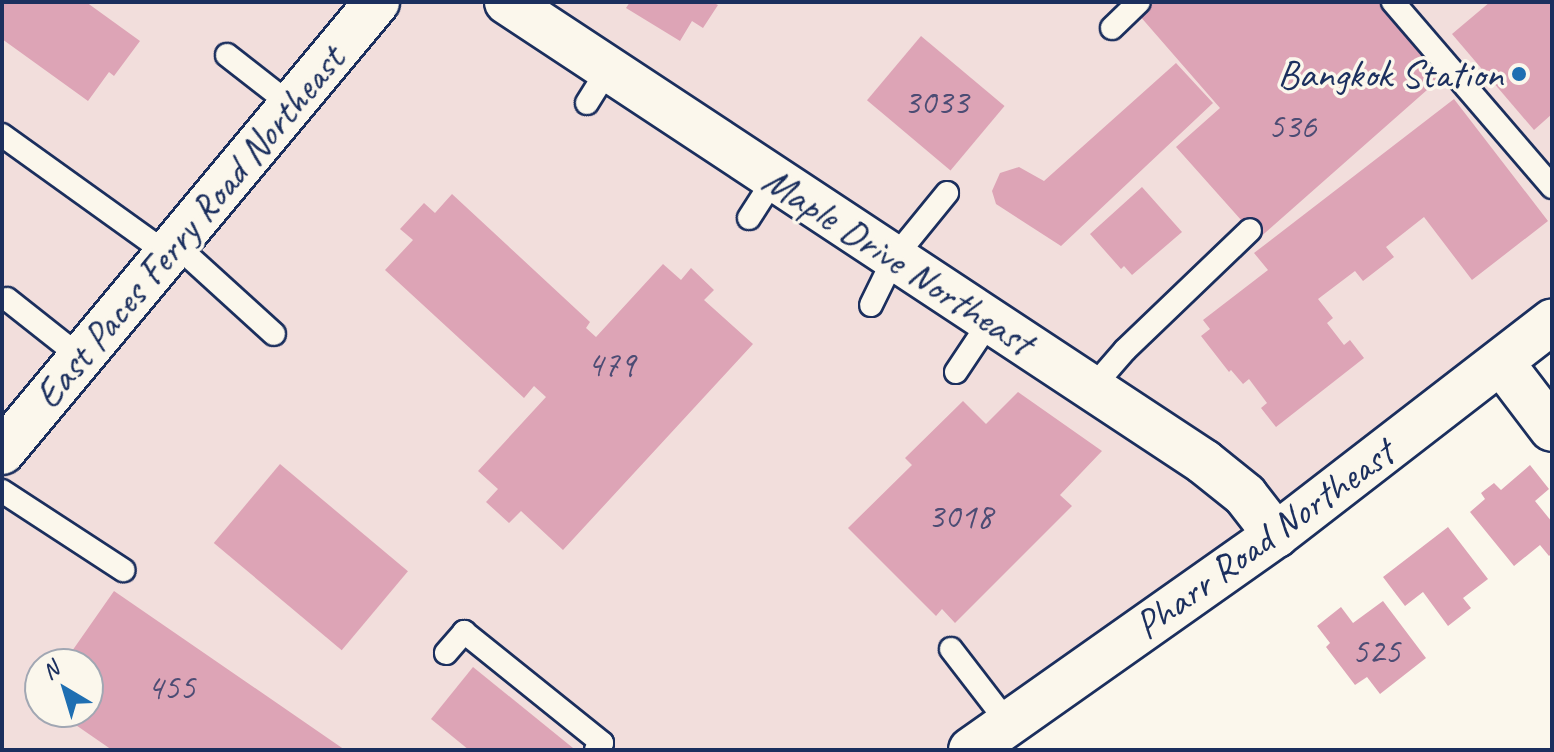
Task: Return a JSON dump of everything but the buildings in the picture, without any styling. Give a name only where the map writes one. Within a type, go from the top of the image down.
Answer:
[{"type":"street","name":"East Paces Ferry Road Northeast","points":[[2,452],[377,2]]},
{"type":"street","name":"Maple Drive Northeast","points":[[507,2],[597,86],[774,179],[1204,462],[1245,495],[1276,535]]},
{"type":"street","name":"Pharr Road Northeast","points":[[971,750],[1276,535],[1552,322]]},
{"type":"street","points":[[1501,362],[1552,429]]},
{"type":"lane","points":[[1112,28],[1139,2]]},
{"type":"lane","points":[[1393,2],[1552,187]]},
{"type":"lane","points":[[227,55],[291,105]]},
{"type":"lane","points":[[2,135],[170,248],[274,334]]},
{"type":"lane","points":[[749,218],[774,179]]},
{"type":"lane","points":[[871,305],[894,258],[947,193]]},
{"type":"lane","points":[[1092,388],[1125,350],[1250,230]]},
{"type":"lane","points":[[7,299],[79,356]]},
{"type":"lane","points":[[956,372],[990,321]]},
{"type":"lane","points":[[2,491],[123,570]]},
{"type":"lane","points":[[446,653],[464,632],[602,743],[596,750]]},
{"type":"lane","points":[[951,649],[1008,723]]},
{"type":"shaded area","points":[[2,2],[1552,2],[1552,332],[1001,750],[2,750]]},
{"type":"place","name":"Bangkok Station","points":[[1519,74]]}]
